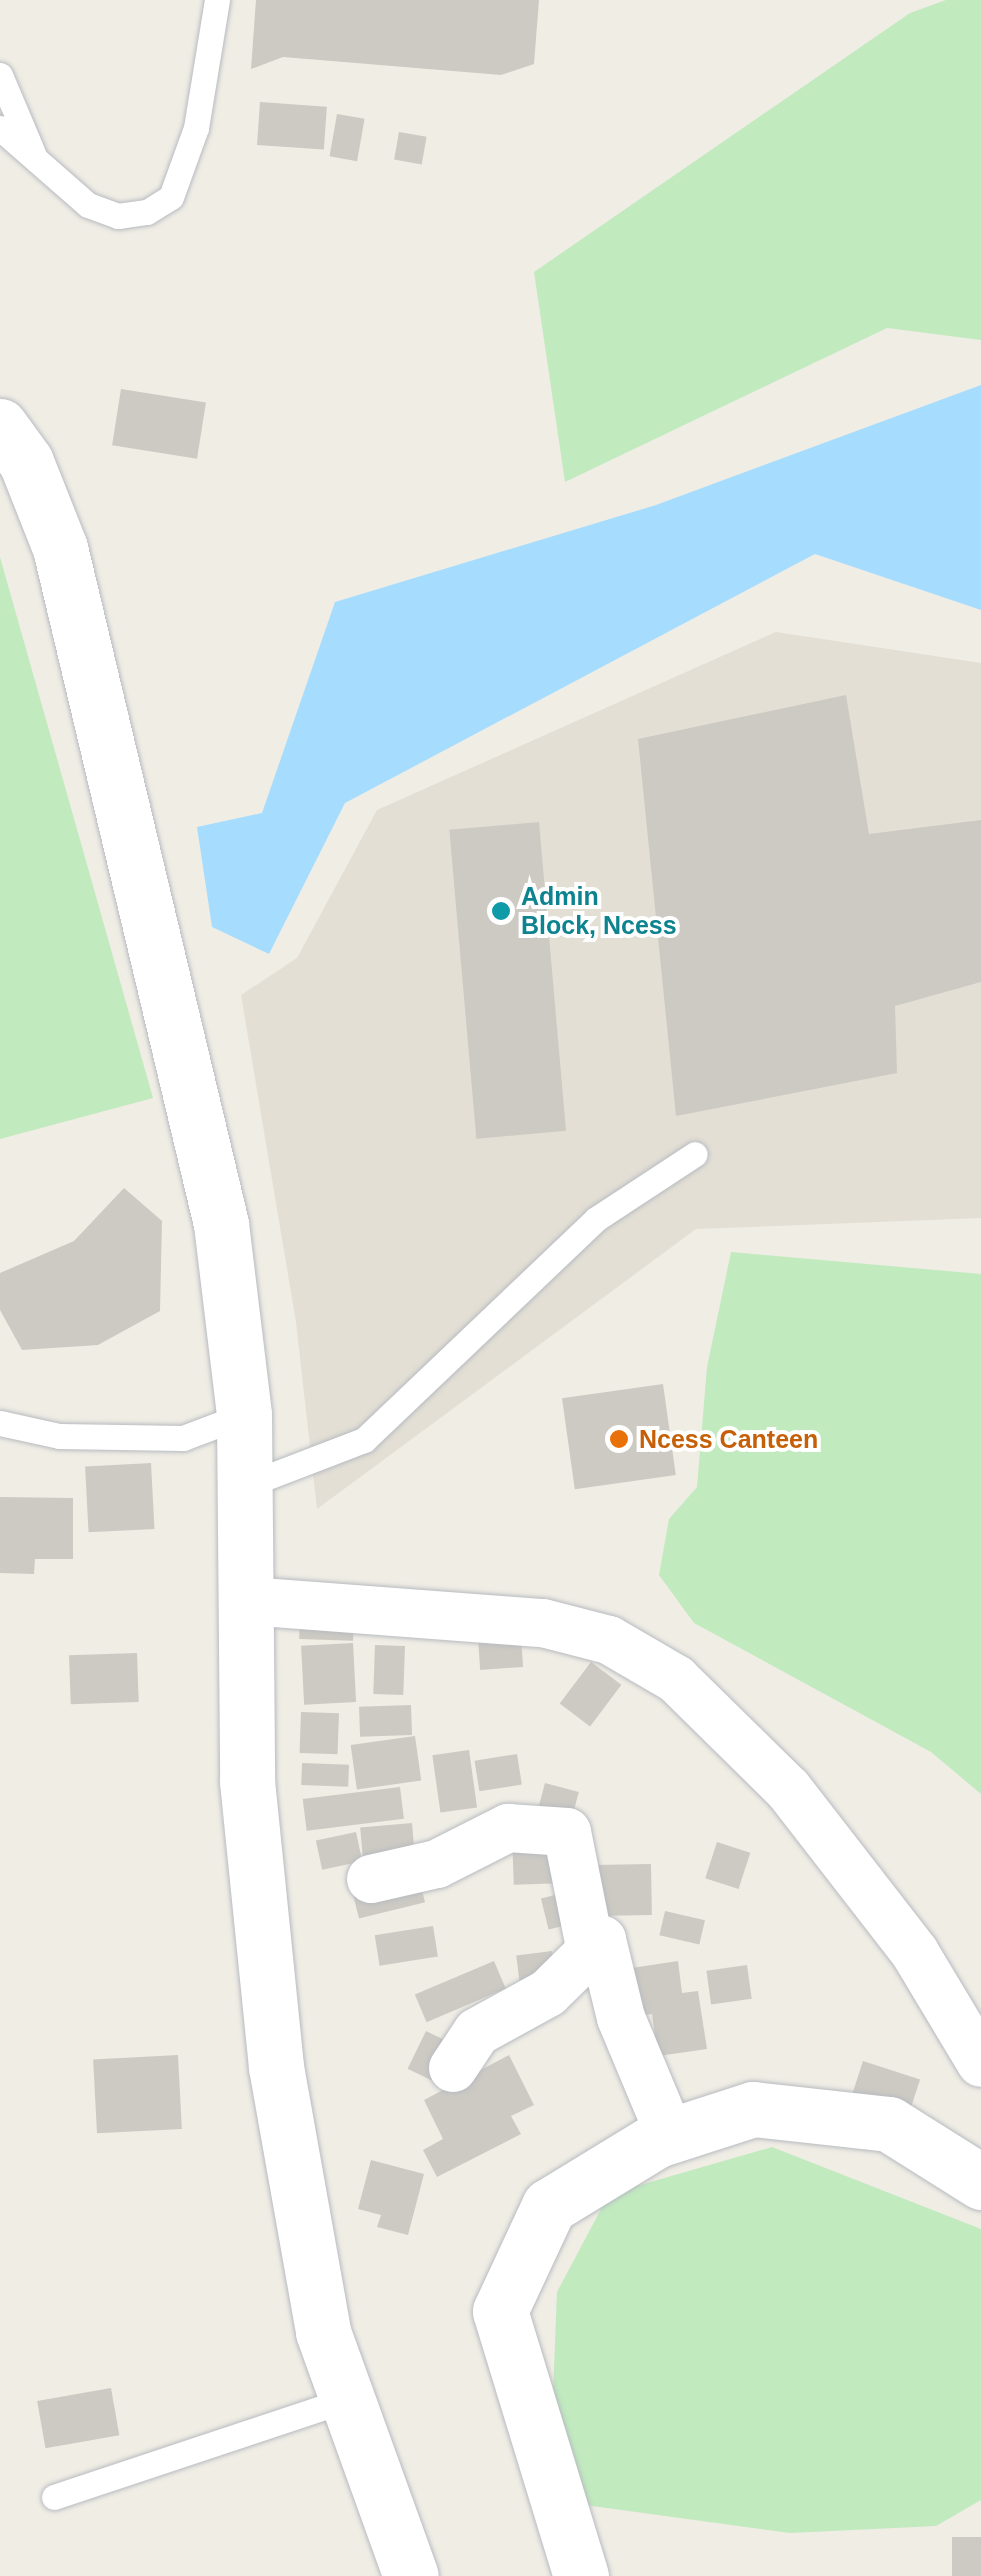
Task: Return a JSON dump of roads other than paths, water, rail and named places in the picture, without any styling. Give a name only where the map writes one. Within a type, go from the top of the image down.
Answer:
[{"type":"main road","points":[[0,426],[26,462],[60,548],[221,1224],[244,1415],[246,1782],[276,2067],[323,2332],[352,2398],[411,2576]]},
{"type":"main road","points":[[581,2576],[500,2311],[549,2206],[670,2135],[753,2109],[888,2124],[981,2182]]},
{"type":"street","points":[[248,1601],[543,1622],[609,1640],[676,1679],[788,1788],[916,1953],[981,2063]]},
{"type":"street","points":[[370,1880],[437,1864],[508,1828],[568,1832],[577,1914],[591,1952]]},
{"type":"street","points":[[453,2068],[477,2032],[548,1993],[602,1940],[621,2018],[670,2135]]},
{"type":"lane","points":[[0,128],[38,167],[88,205],[118,216],[147,212],[171,197],[196,128],[217,0]]},
{"type":"lane","points":[[0,75],[38,167]]},
{"type":"lane","points":[[244,1486],[364,1440],[596,1219],[695,1154]]},
{"type":"lane","points":[[0,1423],[59,1436],[184,1438],[244,1415]]},
{"type":"lane","points":[[54,2497],[352,2398]]},
{"type":"water","points":[[981,385],[981,610],[815,554],[345,803],[269,954],[212,927],[197,827],[262,813],[335,602],[656,505]]},
{"type":"place","name":"Admin Block, Ncess","points":[[501,911]]},
{"type":"place","name":"Ncess Canteen","points":[[619,1439]]}]
